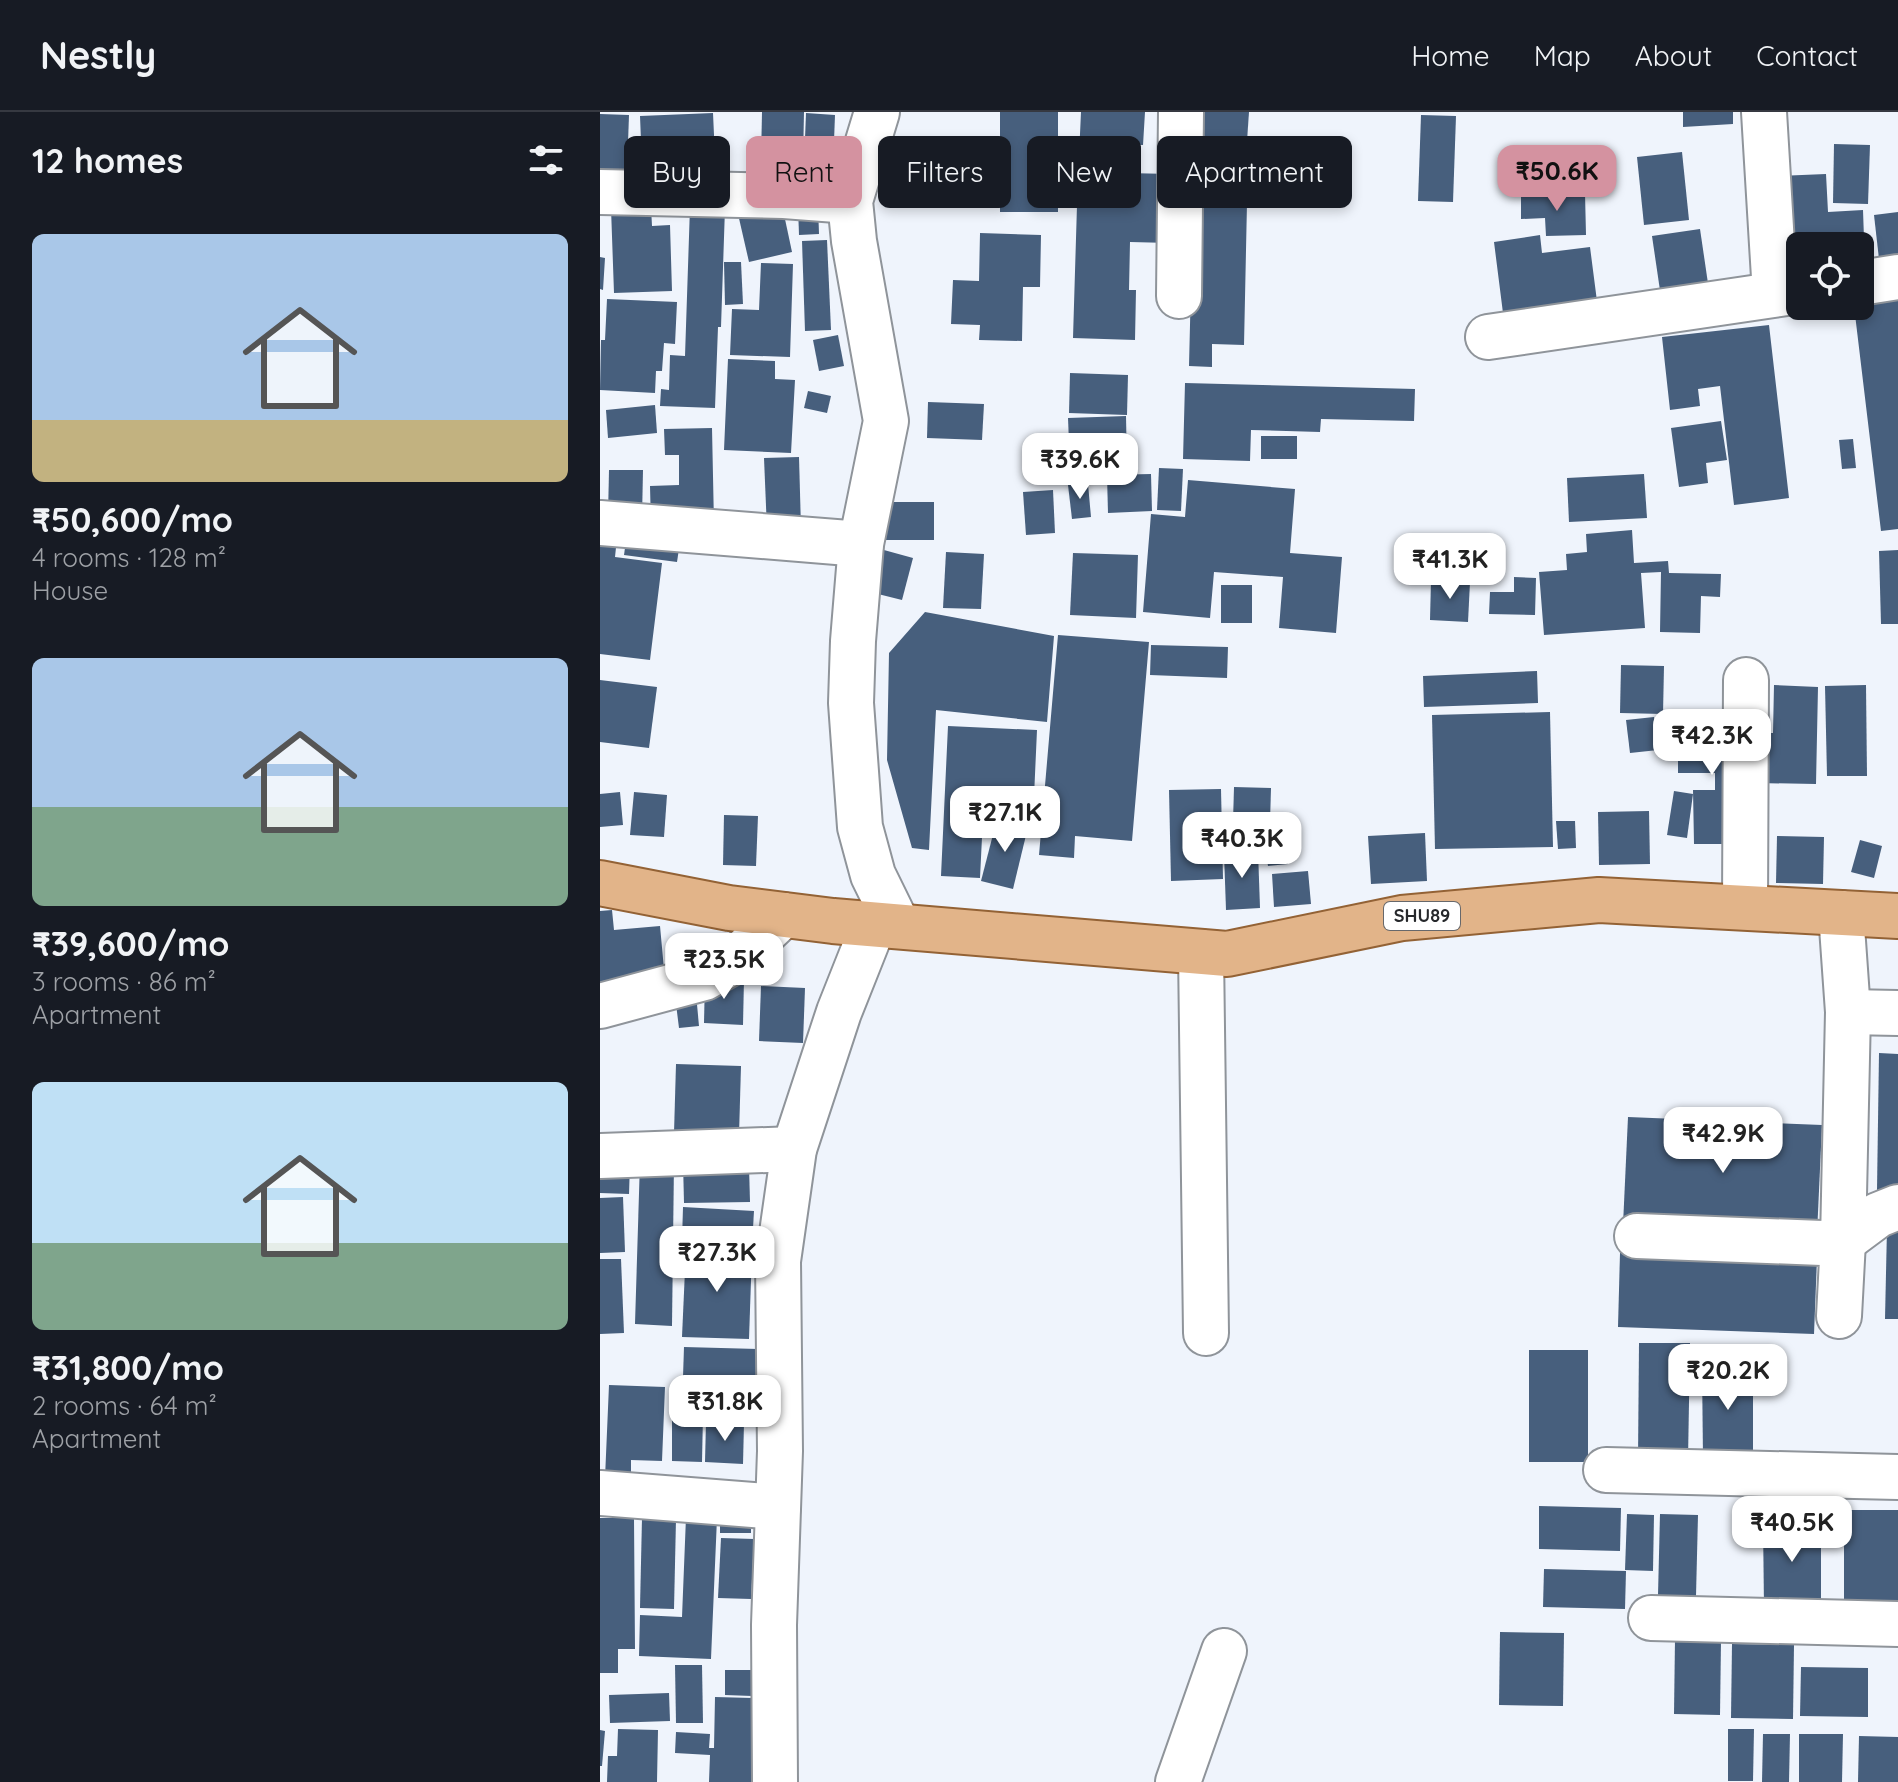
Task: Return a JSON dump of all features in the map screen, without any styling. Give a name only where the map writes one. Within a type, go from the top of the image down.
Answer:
[{"type":"main road","name":"SHU89","points":[[600,883],[729,908],[783,915],[1227,954],[1402,918],[1599,900],[1898,916]]},
{"type":"street","points":[[862,161],[877,112]]},
{"type":"street","points":[[1179,296],[1181,112]]},
{"type":"street","points":[[1764,112],[1786,277]]},
{"type":"street","points":[[600,192],[746,195]]},
{"type":"street","points":[[775,1782],[774,1625],[780,1451],[778,1261],[794,1149],[868,924],[873,875],[860,827],[851,703],[861,544],[886,421],[851,208]]},
{"type":"street","points":[[1874,281],[1898,277]]},
{"type":"street","points":[[1488,337],[1786,292]]},
{"type":"street","points":[[600,523],[861,544]]},
{"type":"street","points":[[1745,907],[1746,680]]},
{"type":"street","points":[[1839,1316],[1848,1012],[1841,913]]},
{"type":"street","points":[[600,1006],[704,978],[734,961],[783,915]]},
{"type":"street","points":[[1201,952],[1206,1333]]},
{"type":"street","points":[[1848,1012],[1898,1013]]},
{"type":"street","points":[[600,1156],[794,1149]]},
{"type":"street","points":[[1637,1236],[1822,1243],[1843,1241],[1878,1215],[1898,1207]]},
{"type":"street","points":[[1606,1470],[1898,1477]]},
{"type":"street","points":[[600,1493],[778,1507]]},
{"type":"street","points":[[1651,1618],[1898,1624]]},
{"type":"street","points":[[1178,1782],[1224,1651]]},
{"type":"building","points":[[762,112],[804,112],[804,136],[762,136]]},
{"type":"building","points":[[1000,112],[1058,112],[1058,136],[1027,136],[1027,208],[1058,208],[1058,212],[1000,212],[1000,208],[1011,208],[1011,136],[1000,136]]},
{"type":"building","points":[[1081,112],[1145,112],[1143,145],[1141,136],[1080,136]]},
{"type":"building","points":[[1192,112],[1249,112],[1247,136],[1191,136]]},
{"type":"building","points":[[1683,112],[1733,112],[1733,124],[1683,127]]},
{"type":"building","points":[[713,113],[714,136],[641,136],[640,116]]},
{"type":"building","points":[[806,113],[835,115],[834,136],[805,136]]},
{"type":"building","points":[[600,114],[629,115],[628,136],[624,136],[624,171],[600,170]]},
{"type":"building","points":[[1421,115],[1456,116],[1453,202],[1418,201]]},
{"type":"building","points":[[1834,144],[1870,145],[1868,204],[1833,203]]},
{"type":"building","points":[[1682,152],[1689,220],[1644,225],[1637,157]]},
{"type":"building","points":[[1141,173],[1157,174],[1157,208],[1171,208],[1170,243],[1130,242],[1129,290],[1136,290],[1135,340],[1073,338],[1077,208],[1141,208]]},
{"type":"building","points":[[1826,174],[1828,212],[1863,210],[1864,232],[1786,232],[1786,271],[1782,271],[1778,176]]},
{"type":"building","points":[[1585,193],[1586,235],[1546,236],[1545,218],[1521,219],[1521,195]]},
{"type":"building","points":[[611,208],[651,208],[652,226],[670,225],[672,291],[614,293]]},
{"type":"building","points":[[690,208],[725,208],[715,408],[660,406],[661,389],[669,390],[670,355],[685,356]]},
{"type":"building","points":[[783,208],[792,252],[749,262],[738,214]]},
{"type":"building","points":[[798,208],[818,208],[819,234],[799,235]]},
{"type":"building","points":[[1193,208],[1247,208],[1244,345],[1212,344],[1212,367],[1189,366]]},
{"type":"building","points":[[1898,212],[1898,266],[1880,268],[1874,215]]},
{"type":"building","points":[[1700,229],[1710,297],[1662,304],[1652,236]]},
{"type":"building","points":[[980,233],[1041,235],[1040,287],[1023,287],[1022,341],[979,340],[980,325],[951,324],[953,280],[979,281]]},
{"type":"building","points":[[1540,235],[1542,253],[1590,247],[1598,309],[1504,321],[1494,242]]},
{"type":"building","points":[[827,240],[831,330],[805,331],[802,241]]},
{"type":"building","points":[[600,257],[605,258],[603,290],[600,289]]},
{"type":"building","points":[[724,262],[741,262],[743,304],[725,305]]},
{"type":"building","points":[[761,263],[793,264],[790,357],[730,355],[732,309],[759,310]]},
{"type":"building","points":[[1898,297],[1898,529],[1881,531],[1856,320],[1874,320],[1874,300]]},
{"type":"building","points":[[607,299],[677,302],[675,344],[664,343],[662,371],[656,371],[655,393],[600,390],[601,340],[605,340]]},
{"type":"building","points":[[1769,325],[1789,498],[1734,505],[1720,386],[1698,389],[1700,406],[1670,410],[1662,337]]},
{"type":"building","points":[[838,335],[844,366],[819,371],[813,340]]},
{"type":"building","points":[[728,359],[775,361],[775,379],[795,380],[791,453],[724,450]]},
{"type":"building","points":[[1070,373],[1128,375],[1127,415],[1069,413]]},
{"type":"building","points":[[1185,383],[1415,389],[1414,421],[1321,419],[1320,432],[1251,430],[1250,461],[1183,459]]},
{"type":"building","points":[[808,391],[831,396],[827,413],[804,408]]},
{"type":"building","points":[[928,402],[984,404],[982,440],[927,438]]},
{"type":"building","points":[[655,405],[657,433],[608,438],[606,410]]},
{"type":"building","points":[[1126,416],[1127,466],[1070,467],[1068,418]]},
{"type":"building","points":[[1721,421],[1727,460],[1706,463],[1708,483],[1679,487],[1671,428]]},
{"type":"building","points":[[712,428],[714,524],[651,525],[650,486],[679,485],[679,455],[665,455],[664,429]]},
{"type":"building","points":[[1261,436],[1297,436],[1297,459],[1261,459]]},
{"type":"building","points":[[1853,439],[1856,468],[1842,469],[1839,440]]},
{"type":"building","points":[[799,457],[801,528],[767,530],[764,458]]},
{"type":"building","points":[[1159,468],[1183,469],[1181,511],[1157,510]]},
{"type":"building","points":[[609,470],[643,470],[642,518],[608,517]]},
{"type":"building","points":[[1151,474],[1152,511],[1108,513],[1107,475]]},
{"type":"building","points":[[1644,474],[1647,518],[1569,522],[1567,478]]},
{"type":"building","points":[[1188,480],[1295,489],[1290,553],[1342,557],[1336,633],[1279,628],[1283,577],[1214,572],[1210,618],[1143,612],[1151,514],[1185,517]]},
{"type":"building","points":[[1088,484],[1091,517],[1072,519],[1068,485]]},
{"type":"building","points":[[1053,490],[1055,533],[1026,535],[1023,492]]},
{"type":"building","points":[[882,502],[934,502],[934,540],[882,540]]},
{"type":"building","points":[[1632,530],[1634,563],[1668,561],[1669,573],[1721,574],[1720,597],[1701,596],[1700,633],[1660,632],[1661,572],[1641,573],[1645,628],[1544,635],[1539,572],[1567,570],[1566,554],[1587,552],[1586,534]]},
{"type":"building","points":[[627,534],[680,542],[677,562],[624,555]]},
{"type":"building","points":[[600,536],[617,538],[615,557],[662,563],[650,660],[600,654]]},
{"type":"building","points":[[873,547],[913,558],[902,600],[862,590]]},
{"type":"building","points":[[1898,550],[1898,624],[1881,624],[1879,551]]},
{"type":"building","points":[[946,552],[984,554],[981,609],[943,608]]},
{"type":"building","points":[[1073,553],[1138,555],[1136,618],[1070,615]]},
{"type":"building","points":[[1514,577],[1536,578],[1535,615],[1489,614],[1490,592],[1514,592]]},
{"type":"building","points":[[1431,580],[1470,582],[1468,622],[1430,620]]},
{"type":"building","points":[[1221,585],[1252,585],[1252,623],[1221,623]]},
{"type":"building","points":[[925,612],[1054,636],[1047,722],[936,710],[929,850],[912,848],[887,760],[889,653]]},
{"type":"building","points":[[1058,635],[1149,642],[1132,841],[1075,836],[1074,858],[1039,855]]},
{"type":"building","points":[[1151,645],[1228,647],[1227,678],[1150,675]]},
{"type":"building","points":[[1621,665],[1664,666],[1663,714],[1620,713]]},
{"type":"building","points":[[1537,671],[1538,703],[1424,707],[1423,676]]},
{"type":"building","points":[[600,680],[657,687],[649,748],[600,742]]},
{"type":"building","points":[[1774,685],[1818,687],[1816,784],[1757,783],[1759,733],[1773,733]]},
{"type":"building","points":[[1866,685],[1867,776],[1827,776],[1825,686]]},
{"type":"building","points":[[1550,712],[1553,847],[1435,849],[1432,715]]},
{"type":"building","points":[[1654,717],[1658,750],[1630,753],[1626,720]]},
{"type":"building","points":[[1678,720],[1736,720],[1737,844],[1694,844],[1693,790],[1715,790],[1715,773],[1678,773]]},
{"type":"building","points":[[948,726],[1037,730],[1033,819],[983,817],[980,878],[941,876]]},
{"type":"building","points":[[1234,787],[1271,788],[1270,823],[1233,822]]},
{"type":"building","points":[[1221,789],[1223,879],[1171,881],[1169,790]]},
{"type":"building","points":[[1674,791],[1693,794],[1687,838],[1667,835]]},
{"type":"building","points":[[620,792],[623,825],[600,827],[600,794]]},
{"type":"building","points":[[634,792],[667,795],[664,837],[630,835]]},
{"type":"building","points":[[1649,811],[1650,864],[1599,865],[1598,812]]},
{"type":"building","points":[[724,815],[758,816],[756,866],[723,865]]},
{"type":"building","points":[[997,819],[1028,827],[1013,889],[981,881]]},
{"type":"building","points":[[1556,821],[1575,821],[1576,848],[1558,849]]},
{"type":"building","points":[[1282,823],[1288,864],[1268,866],[1265,847],[1235,852],[1232,830]]},
{"type":"building","points":[[1425,833],[1427,881],[1371,884],[1368,836]]},
{"type":"building","points":[[1777,836],[1824,837],[1823,884],[1776,883]]},
{"type":"building","points":[[1860,840],[1882,846],[1874,878],[1851,872]]},
{"type":"building","points":[[1258,851],[1260,908],[1226,910],[1224,853]]},
{"type":"building","points":[[1308,871],[1311,904],[1274,907],[1272,874]]},
{"type":"building","points":[[612,910],[614,930],[660,926],[665,980],[600,986],[600,911]]},
{"type":"building","points":[[704,942],[705,965],[677,966],[676,943]]},
{"type":"building","points":[[705,978],[744,979],[743,1025],[704,1023]]},
{"type":"building","points":[[761,986],[805,988],[803,1043],[759,1041]]},
{"type":"building","points":[[696,994],[699,1026],[679,1028],[675,996]]},
{"type":"building","points":[[1879,1053],[1898,1054],[1898,1191],[1877,1190]]},
{"type":"building","points":[[676,1064],[741,1066],[739,1135],[674,1133]]},
{"type":"building","points":[[1628,1117],[1822,1125],[1817,1234],[1623,1225]]},
{"type":"building","points":[[600,1160],[630,1162],[629,1194],[600,1193]]},
{"type":"building","points":[[640,1161],[674,1162],[672,1326],[635,1324]]},
{"type":"building","points":[[683,1162],[749,1166],[750,1202],[684,1203]]},
{"type":"building","points":[[623,1197],[625,1252],[600,1253],[600,1198]]},
{"type":"building","points":[[683,1207],[754,1211],[752,1245],[682,1241]]},
{"type":"building","points":[[1887,1228],[1898,1228],[1898,1319],[1885,1319]]},
{"type":"building","points":[[686,1248],[752,1251],[749,1339],[682,1337]]},
{"type":"building","points":[[1620,1253],[1817,1259],[1814,1334],[1618,1327]]},
{"type":"building","points":[[600,1259],[621,1259],[624,1333],[600,1334]]},
{"type":"building","points":[[1639,1343],[1690,1343],[1688,1460],[1638,1459]]},
{"type":"building","points":[[684,1347],[758,1349],[757,1380],[683,1377]]},
{"type":"building","points":[[1529,1350],[1588,1350],[1588,1462],[1529,1462]]},
{"type":"building","points":[[1702,1366],[1753,1366],[1753,1458],[1703,1459]]},
{"type":"building","points":[[609,1385],[665,1387],[662,1461],[631,1460],[631,1479],[605,1478]]},
{"type":"building","points":[[672,1414],[703,1414],[702,1462],[672,1461]]},
{"type":"building","points":[[706,1422],[744,1423],[743,1464],[705,1462]]},
{"type":"building","points":[[1539,1506],[1621,1508],[1620,1551],[1539,1549]]},
{"type":"building","points":[[1844,1510],[1898,1510],[1898,1617],[1844,1618]]},
{"type":"building","points":[[1627,1514],[1654,1515],[1653,1571],[1625,1570]]},
{"type":"building","points":[[1660,1514],[1698,1515],[1696,1596],[1658,1595]]},
{"type":"building","points":[[686,1517],[717,1518],[711,1659],[639,1656],[640,1615],[682,1617]]},
{"type":"building","points":[[600,1518],[634,1518],[635,1649],[618,1649],[618,1673],[600,1673]]},
{"type":"building","points":[[642,1518],[676,1519],[674,1609],[640,1608]]},
{"type":"building","points":[[751,1518],[751,1533],[720,1533],[720,1519]]},
{"type":"building","points":[[1763,1521],[1821,1521],[1821,1607],[1764,1608]]},
{"type":"building","points":[[721,1538],[754,1539],[751,1599],[718,1598]]},
{"type":"building","points":[[1544,1569],[1626,1571],[1625,1609],[1543,1607]]},
{"type":"building","points":[[1500,1632],[1564,1633],[1563,1706],[1499,1705]]},
{"type":"building","points":[[1675,1639],[1721,1640],[1720,1715],[1674,1714]]},
{"type":"building","points":[[1732,1644],[1794,1645],[1793,1719],[1731,1718]]},
{"type":"building","points":[[675,1665],[702,1665],[703,1723],[676,1723]]},
{"type":"building","points":[[1801,1667],[1868,1668],[1868,1717],[1800,1716]]},
{"type":"building","points":[[725,1670],[753,1670],[752,1696],[725,1695]]},
{"type":"building","points":[[669,1693],[670,1721],[610,1723],[609,1695]]},
{"type":"building","points":[[715,1697],[752,1698],[751,1782],[709,1782],[710,1755],[675,1753],[676,1732],[710,1734],[709,1748],[714,1748]]},
{"type":"building","points":[[618,1729],[658,1730],[657,1782],[607,1782],[608,1756],[617,1756]]},
{"type":"building","points":[[1728,1729],[1754,1729],[1753,1781],[1728,1781]]},
{"type":"building","points":[[600,1730],[605,1731],[602,1766],[600,1766]]},
{"type":"building","points":[[1763,1734],[1790,1734],[1789,1782],[1762,1782]]},
{"type":"building","points":[[1799,1734],[1843,1734],[1842,1782],[1799,1782]]},
{"type":"building","points":[[1859,1736],[1898,1737],[1898,1782],[1858,1782]]}]
